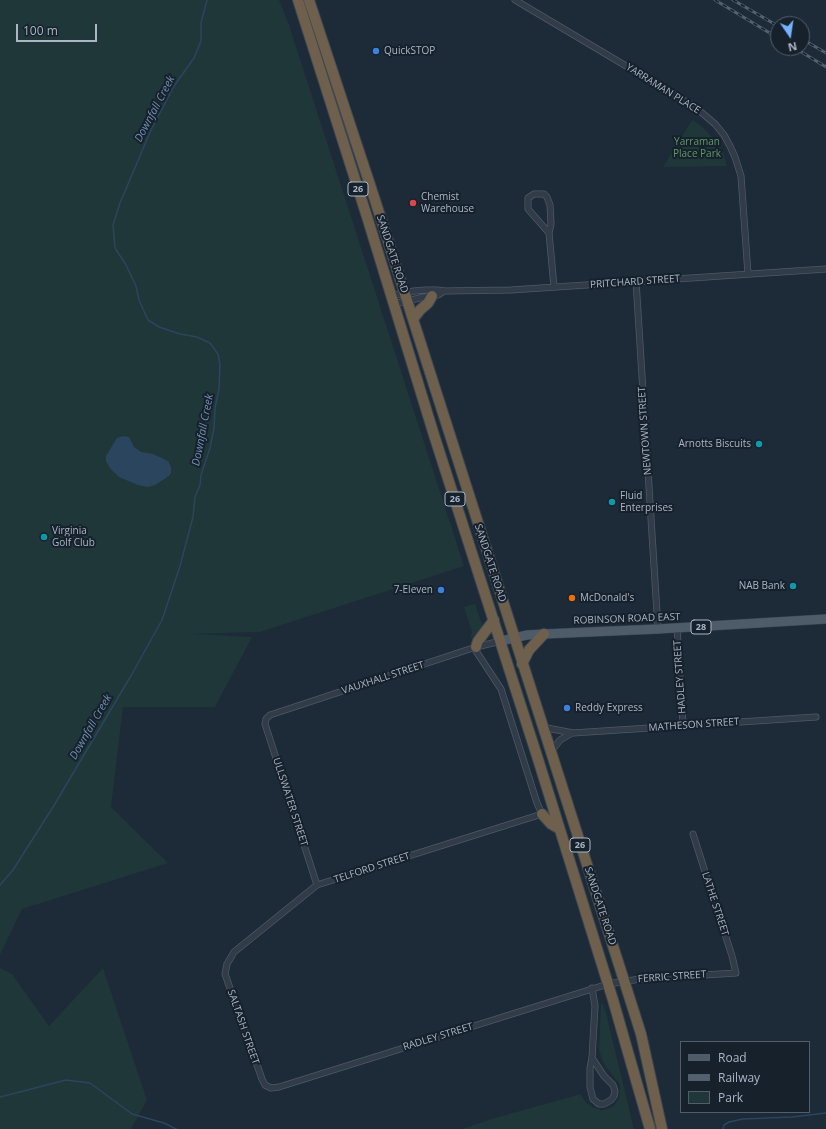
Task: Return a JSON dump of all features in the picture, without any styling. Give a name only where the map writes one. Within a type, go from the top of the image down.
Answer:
[{"type":"highway","name":"SANDGATE ROAD","points":[[298,0],[608,984],[650,1129]]},
{"type":"highway","name":"SANDGATE ROAD","points":[[309,0],[406,297],[550,753],[641,1034],[662,1129]]},
{"type":"highway","points":[[413,319],[428,303],[432,296]]},
{"type":"highway","points":[[475,648],[478,641],[494,620]]},
{"type":"highway","points":[[522,664],[529,650],[544,634]]},
{"type":"highway","points":[[542,814],[551,824],[558,828]]},
{"type":"main road","name":"ROBINSON ROAD EAST","points":[[501,641],[544,634],[826,619]]},
{"type":"street","name":"YARRAMAN PLACE","points":[[515,0],[695,107],[715,124],[724,135],[730,146],[741,176],[748,274]]},
{"type":"street","points":[[549,233],[528,209],[528,198],[534,194],[544,194],[548,200],[551,224],[549,233],[554,287]]},
{"type":"street","name":"PRITCHARD STREET","points":[[393,300],[426,290],[444,291],[554,287],[826,269]]},
{"type":"street","name":"NEWTOWN STREET","points":[[636,282],[658,629]]},
{"type":"street","name":"PRITCHARD STREET","points":[[406,297],[432,296],[438,295],[444,291]]},
{"type":"street","name":"HADLEY STREET","points":[[677,628],[683,725]]},
{"type":"street","name":"VAUXHALL STREET","points":[[266,719],[270,715],[475,648],[501,641]]},
{"type":"street","points":[[475,648],[501,689],[537,803],[542,814]]},
{"type":"street","name":"MATHESON STREET","points":[[542,727],[573,733],[816,717]]},
{"type":"street","name":"ULLSWATER STREET","points":[[266,719],[265,724],[317,885]]},
{"type":"street","points":[[550,753],[560,740],[573,733]]},
{"type":"street","name":"TELFORD STREET","points":[[227,964],[234,952],[317,885],[542,814]]},
{"type":"street","name":"LATHE STREET","points":[[692,834],[732,956],[736,973]]},
{"type":"street","name":"SALTASH STREET","points":[[227,964],[224,974],[263,1083],[268,1087]]},
{"type":"street","name":"FERRIC STREET","points":[[608,984],[624,981],[736,973]]},
{"type":"street","name":"RADLEY STREET","points":[[268,1087],[279,1087],[608,984]]},
{"type":"street","points":[[592,988],[595,1006],[590,1075],[591,1094],[596,1102],[599,1104],[604,1104],[611,1100],[615,1091],[613,1085],[604,1076],[592,1058]]},
{"type":"green space","name":"Virginia Golf Club","points":[[0,0],[279,0],[289,25],[464,566],[260,632],[192,634],[252,637],[215,707],[123,707],[111,807],[168,863],[22,909],[0,955]]},
{"type":"green space","name":"Yarraman Place Park","points":[[692,120],[700,125],[713,138],[723,152],[727,166],[663,167]]},
{"type":"green space","points":[[475,604],[483,627],[469,640],[472,632],[464,607]]},
{"type":"green space","points":[[0,968],[12,974],[49,1026],[103,968],[147,1100],[131,1129],[0,1129]]},
{"type":"green space","points":[[601,1004],[603,1004],[606,1013],[634,1129],[463,1129],[491,1119],[581,1094],[586,1103],[594,1108],[603,1110],[613,1107],[619,1098],[620,1088],[619,1083],[606,1067],[601,1057],[599,1048]]},
{"type":"water","points":[[123,436],[129,437],[134,447],[141,452],[153,454],[168,461],[171,467],[171,473],[169,476],[155,485],[148,487],[138,485],[119,477],[110,468],[106,461],[106,456],[117,438]]},
{"type":"waterway","name":"Downfall Creek","points":[[0,885],[13,870],[53,807],[132,674],[162,620],[180,566],[193,517],[195,497],[200,485],[201,475],[210,448],[219,389],[220,365],[218,354],[210,343],[197,337],[180,334],[159,327],[148,320],[139,300],[136,286],[126,265],[115,248],[113,225],[120,203],[151,130],[174,86],[194,58],[201,41],[201,23],[207,0]]},
{"type":"waterway","points":[[0,1097],[66,1080],[90,1083],[132,1114],[164,1123],[176,1129]]},
{"type":"waterway","points":[[723,1129],[724,1125],[729,1122],[743,1119],[792,1117],[826,1113]]},
{"type":"railway","points":[[715,0],[770,33]]},
{"type":"railway","points":[[733,0],[770,21]]},
{"type":"railway","points":[[810,44],[826,53]]},
{"type":"railway","points":[[808,56],[826,67]]},
{"type":"place","name":"QuickSTOP","points":[[376,51]]},
{"type":"place","name":"Chemist Warehouse","points":[[413,203]]},
{"type":"place","name":"Arnotts Biscuits","points":[[759,444]]},
{"type":"place","name":"Fluid Enterprises","points":[[612,502]]},
{"type":"place","name":"Virginia Golf Club","points":[[44,537]]},
{"type":"place","name":"NAB Bank","points":[[793,586]]},
{"type":"place","name":"7-Eleven","points":[[441,590]]},
{"type":"place","name":"McDonald's","points":[[572,598]]},
{"type":"place","name":"Reddy Express","points":[[567,708]]}]
